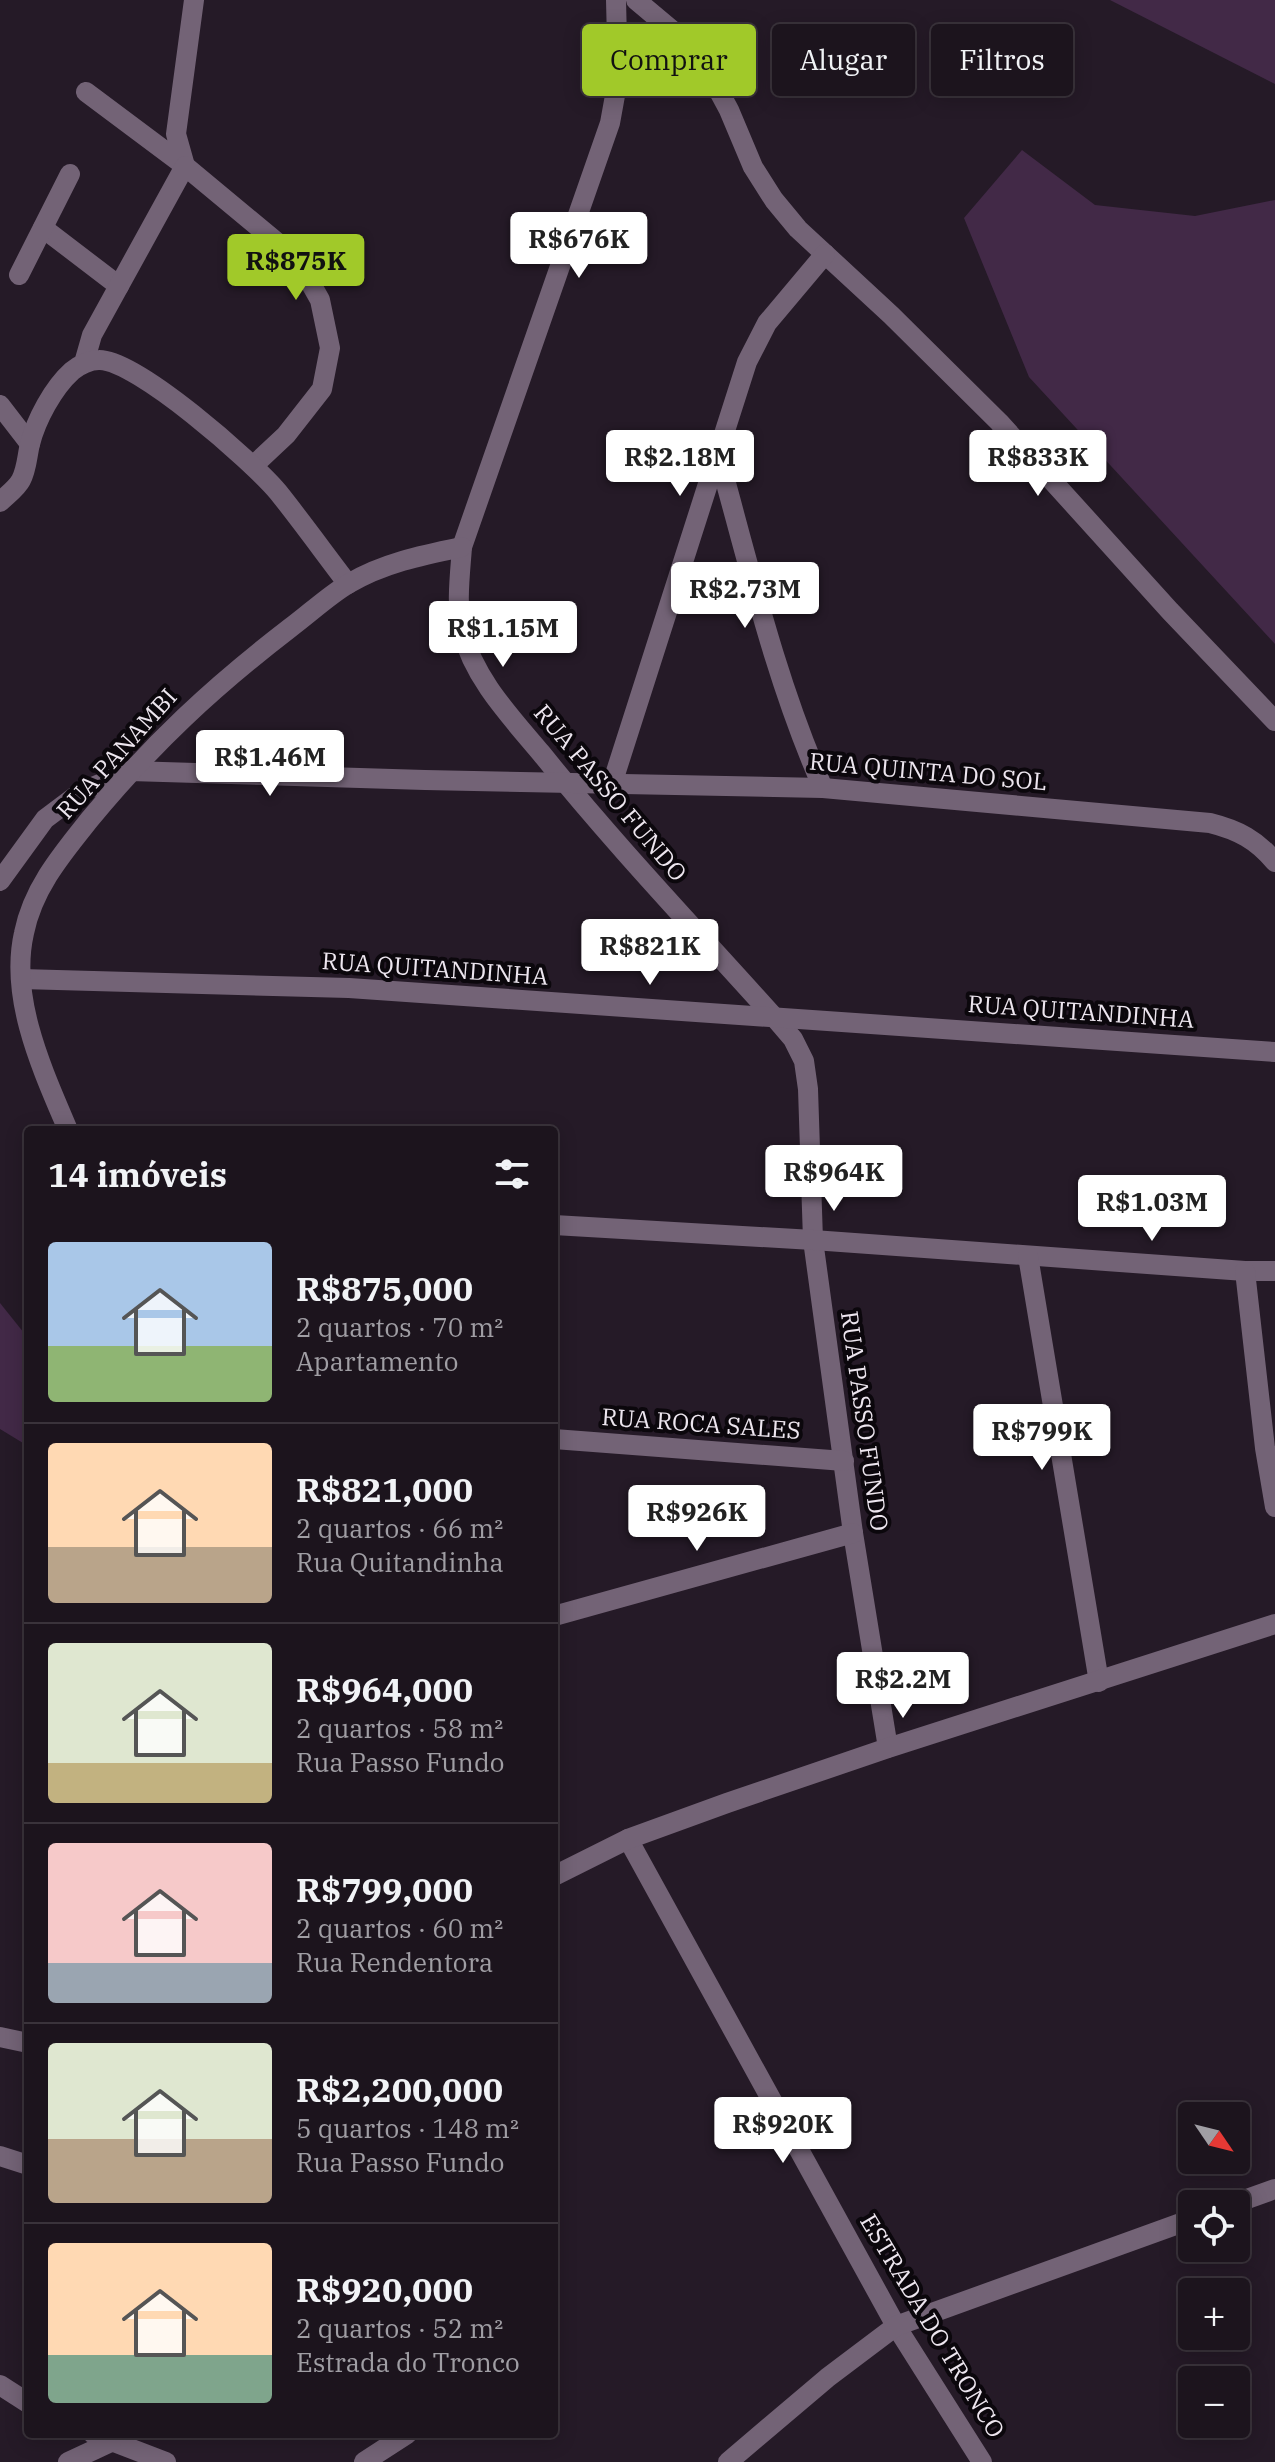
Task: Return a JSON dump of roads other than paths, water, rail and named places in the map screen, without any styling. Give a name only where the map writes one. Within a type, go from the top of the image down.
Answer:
[{"type":"street","points":[[84,363],[92,335],[185,166],[176,134],[194,0]]},
{"type":"street","name":"RUA PASSO FUNDO","points":[[616,0],[618,79],[610,123],[462,547],[458,603],[463,633],[478,671],[495,697],[620,848],[793,1039],[804,1061],[813,1240],[853,1533],[888,1748]]},
{"type":"street","points":[[636,0],[686,42],[707,69],[729,110],[753,167],[798,229],[999,422],[1170,611],[1275,721]]},
{"type":"street","points":[[86,92],[185,166],[297,259],[320,300],[330,348],[322,389],[286,435],[253,466]]},
{"type":"street","points":[[19,275],[70,174]]},
{"type":"street","points":[[43,228],[119,286]]},
{"type":"street","points":[[612,784],[747,362],[767,323],[825,254]]},
{"type":"street","points":[[0,502],[21,480],[39,420],[56,392],[71,372],[84,363],[101,359],[119,365],[189,411],[253,466],[277,491],[348,584]]},
{"type":"street","points":[[0,405],[30,444]]},
{"type":"street","points":[[718,454],[772,645],[804,745],[823,788]]},
{"type":"street","name":"RUA PANAMBI","points":[[66,1126],[32,1045],[21,979],[23,935],[33,903],[52,866],[130,771],[175,724],[230,674],[348,584],[386,566],[462,547]]},
{"type":"street","points":[[0,881],[45,819],[81,792],[130,771]]},
{"type":"street","name":"RUA QUINTA DO SOL","points":[[130,771],[823,788],[1210,823],[1236,830],[1261,846],[1275,862]]},
{"type":"street","name":"RUA QUITANDINHA","points":[[21,979],[349,988],[1275,1052]]},
{"type":"street","points":[[558,1225],[1275,1271]]},
{"type":"street","points":[[1028,1256],[1099,1682]]},
{"type":"street","points":[[1245,1271],[1265,1448],[1275,1507]]},
{"type":"street","name":"RUA ROCA SALES","points":[[558,1439],[844,1461]]},
{"type":"street","points":[[558,1615],[853,1533]]},
{"type":"street","points":[[558,1874],[628,1839],[888,1748],[1275,1624]]},
{"type":"street","name":"ESTRADA DO TRONCO","points":[[628,1839],[896,2326],[982,2462]]},
{"type":"street","points":[[0,2037],[24,2042]]},
{"type":"street","points":[[0,2156],[24,2164]]},
{"type":"street","points":[[1250,2198],[1275,2189]]},
{"type":"street","points":[[728,2462],[827,2378],[896,2326],[1178,2224]]},
{"type":"street","points":[[0,2385],[24,2400]]},
{"type":"street","points":[[68,2462],[102,2438],[166,2462]]},
{"type":"street","points":[[364,2462],[401,2438]]}]
